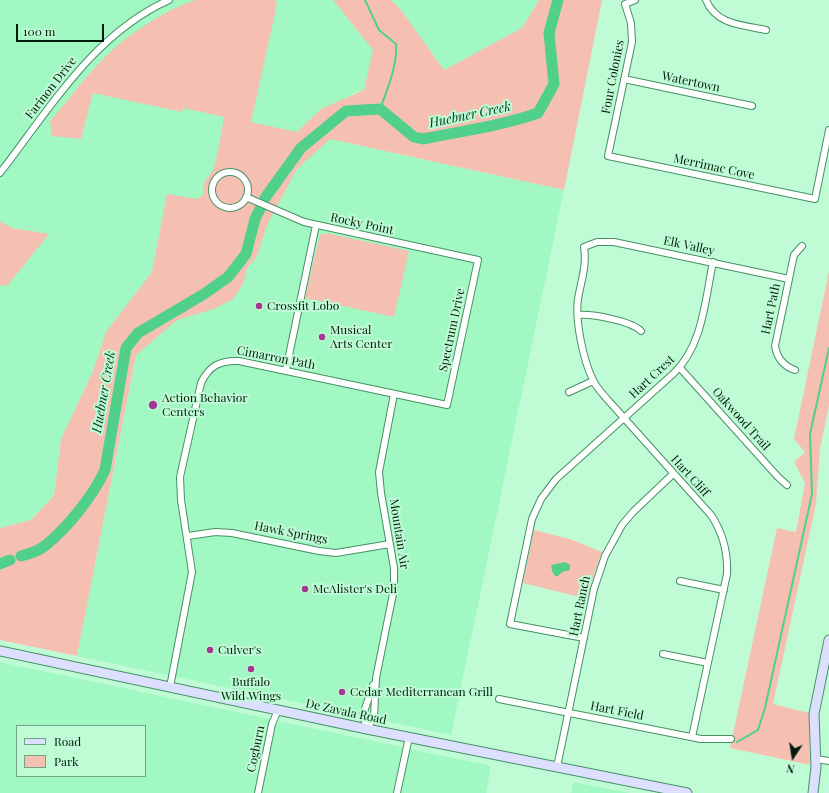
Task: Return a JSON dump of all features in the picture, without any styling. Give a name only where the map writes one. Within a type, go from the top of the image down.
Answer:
[{"type":"main road","points":[[813,793],[816,778],[814,714],[829,640]]},
{"type":"main road","name":"De Zavala Road","points":[[0,651],[367,729],[687,793]]},
{"type":"street","name":"Farinon Drive","points":[[0,173],[87,60],[133,21],[169,0]]},
{"type":"street","name":"Four Colonies","points":[[608,156],[632,35],[631,23],[625,4],[635,0]]},
{"type":"street","points":[[706,0],[713,12],[723,20],[766,30]]},
{"type":"street","name":"Watertown","points":[[624,79],[752,106]]},
{"type":"street","name":"Merrimac Cove","points":[[608,156],[815,200],[829,130]]},
{"type":"street","points":[[223,173],[237,174],[246,184],[248,190],[246,197],[236,206],[223,206],[213,196],[213,183],[223,173]]},
{"type":"street","name":"Rocky Point","points":[[246,197],[293,218],[316,225],[478,260]]},
{"type":"street","points":[[286,370],[316,225]]},
{"type":"street","name":"Elk Valley","points":[[584,247],[597,242],[614,242],[789,279]]},
{"type":"street","name":"Hart Path","points":[[795,370],[783,363],[778,358],[775,346],[794,255],[802,246]]},
{"type":"street","name":"Hart Cliff","points":[[584,247],[586,259],[578,300],[579,315],[585,355],[593,380],[623,418],[705,508],[720,530],[725,547],[727,560],[724,590],[692,737]]},
{"type":"street","name":"Spectrum Drive","points":[[447,405],[478,260]]},
{"type":"street","name":"Hart Crest","points":[[584,638],[510,624],[532,519],[541,500],[556,479],[680,368],[693,348],[698,332],[713,262]]},
{"type":"street","points":[[579,315],[588,315],[632,324],[641,331]]},
{"type":"street","name":"Cimarron Path","points":[[170,687],[191,586],[192,564],[181,500],[180,477],[201,383],[206,374],[219,363],[229,360],[286,370],[447,405]]},
{"type":"street","name":"Oakwood Trail","points":[[680,368],[778,477],[787,485]]},
{"type":"street","points":[[569,392],[593,380]]},
{"type":"street","name":"Mountain Air","points":[[367,729],[363,715],[376,678],[394,589],[394,567],[381,493],[380,472],[394,394]]},
{"type":"street","points":[[551,473],[556,479]]},
{"type":"street","name":"Hart Ranch","points":[[557,767],[598,572],[612,540],[633,512],[674,474]]},
{"type":"street","name":"Hawk Springs","points":[[188,536],[215,532],[232,533],[336,553],[390,544]]},
{"type":"street","points":[[680,581],[724,590]]},
{"type":"street","points":[[662,654],[708,663]]},
{"type":"street","name":"Mountain Air","points":[[367,729],[374,717],[376,678]]},
{"type":"street","name":"Hart Field","points":[[499,699],[692,737],[731,739]]},
{"type":"street","name":"Cogburn","points":[[258,793],[272,724],[278,710]]},
{"type":"street","points":[[397,793],[408,737]]},
{"type":"street","points":[[816,759],[829,761]]},
{"type":"shaded area","points":[[0,0],[539,0],[522,28],[447,69],[356,92],[298,132],[564,190],[451,735],[77,656],[152,273],[106,332],[93,371],[61,439],[54,496],[31,520],[0,528]]},
{"type":"shaded area","points":[[565,562],[570,565],[570,570],[555,576],[551,565]]},
{"type":"shaded area","points":[[0,662],[491,766],[486,793],[0,793]]},
{"type":"shaded area","points":[[573,782],[630,793],[571,793]]},
{"type":"green space","points":[[195,0],[275,0],[277,4],[251,122],[297,132],[321,109],[364,90],[373,50],[333,0],[391,0],[401,10],[444,70],[522,28],[539,0],[602,0],[564,190],[330,139],[297,169],[268,223],[256,258],[247,268],[243,284],[233,299],[214,309],[177,320],[136,355],[77,656],[0,640],[0,528],[31,520],[54,496],[61,439],[93,371],[106,332],[152,272],[167,194],[197,199],[203,195],[205,181],[213,171],[216,161],[224,117],[183,108],[182,112],[93,93],[81,139],[52,136],[50,121],[93,69],[118,45],[149,22]]},
{"type":"green space","points":[[0,221],[12,228],[49,234],[7,286],[0,285]]},
{"type":"green space","points":[[326,233],[409,251],[394,317],[305,298],[320,235]]},
{"type":"green space","points":[[829,271],[829,405],[820,449],[816,504],[773,704],[809,713],[810,765],[730,748],[777,528],[796,532],[805,483],[794,462],[805,452],[794,439]]},
{"type":"green space","points":[[534,530],[570,539],[602,552],[592,580],[588,599],[523,583]]},
{"type":"waterway","points":[[365,0],[379,30],[396,44],[394,68],[380,109]]},
{"type":"waterway","name":"Huebner Creek","points":[[265,198],[301,148],[346,111],[380,109],[414,137],[423,139],[496,125],[538,113],[554,84],[549,33],[558,0]]},
{"type":"waterway","name":"Huebner Creek","points":[[21,556],[34,552],[54,538],[87,500],[100,480],[105,470],[126,348],[138,333],[204,294],[228,277],[246,254],[255,219],[260,209]]},
{"type":"waterway","points":[[737,742],[758,730],[765,708],[812,494],[810,434],[829,348]]},
{"type":"waterway","name":"Huebner Creek","points":[[0,564],[10,560]]},
{"type":"place","name":"Crossfit Lobo","points":[[259,306]]},
{"type":"place","name":"Musical Arts Center","points":[[322,337]]},
{"type":"place","name":"Action Behavior Centers","points":[[153,405]]},
{"type":"place","name":"McAlister's Deli","points":[[305,589]]},
{"type":"place","name":"Culver's","points":[[210,650]]},
{"type":"place","name":"Buffalo Wild Wings","points":[[251,669]]},
{"type":"place","name":"Cedar Mediterranean Grill","points":[[342,692]]}]
